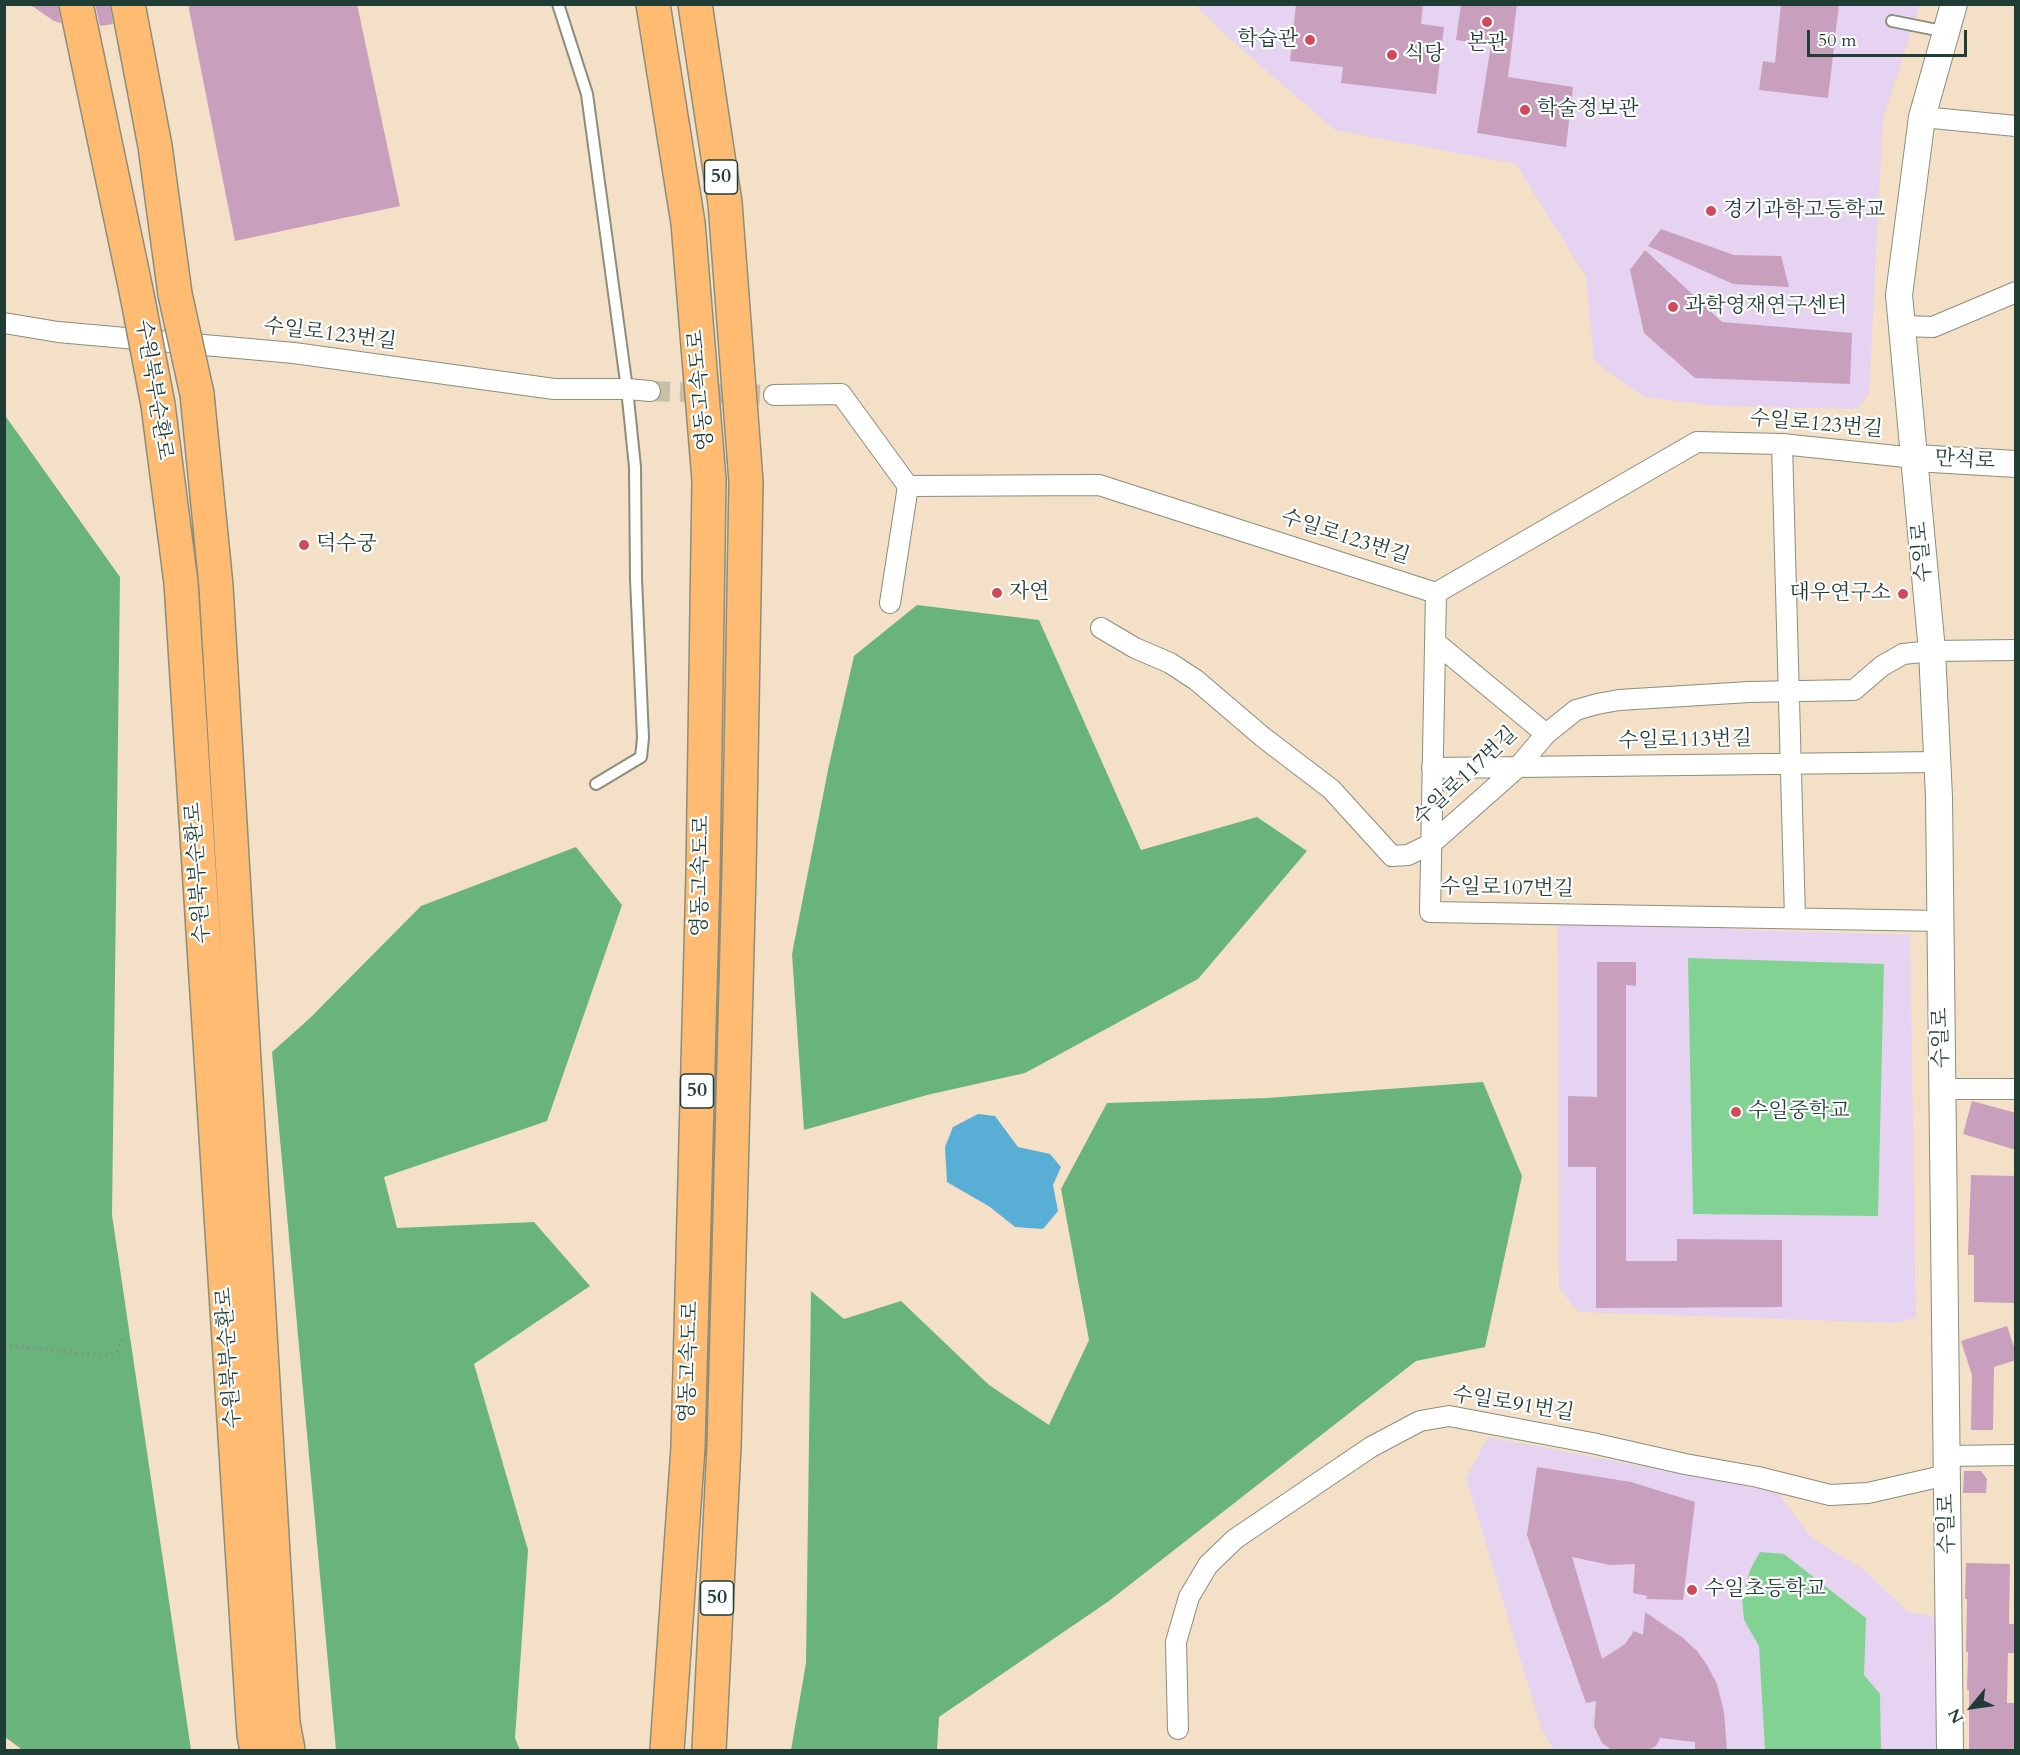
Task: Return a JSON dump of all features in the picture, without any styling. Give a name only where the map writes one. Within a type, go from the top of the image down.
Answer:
[{"type":"highway","name":"수원북부순환로","points":[[76,4],[158,405],[181,583],[270,1740]]},
{"type":"highway","name":"수원북부순환로","points":[[128,4],[155,146],[175,294],[198,394],[216,586],[270,1740]]},
{"type":"highway","name":"영동고속도로","points":[[653,4],[688,223],[709,480],[703,873],[688,1435],[667,1750]]},
{"type":"highway","name":"영동고속도로","points":[[695,4],[725,203],[746,482],[739,872],[725,1410],[710,1750]]},
{"type":"street","name":"수일로","points":[[1950,1750],[1938,762],[1932,651],[1899,295],[1922,117],[1954,4]]},
{"type":"street","points":[[1922,117],[2016,126]]},
{"type":"street","points":[[1902,326],[1933,327],[2016,292]]},
{"type":"street","name":"수일로123번길","points":[[4,323],[58,332],[294,353],[554,388],[650,391]]},
{"type":"street","points":[[774,395],[841,394],[908,486],[890,603]]},
{"type":"street","name":"수일로123번길","points":[[908,486],[1099,485],[1436,593],[1697,442],[1782,444],[1915,458]]},
{"type":"street","points":[[1782,444],[1795,918]]},
{"type":"street","name":"만석로","points":[[1915,458],[2016,464]]},
{"type":"street","name":"수일로107번길","points":[[1436,593],[1430,912],[1941,921]]},
{"type":"street","name":"수일로117번길","points":[[1101,628],[1135,648],[1170,663],[1196,680],[1264,738],[1331,789],[1392,856],[1408,855],[1431,844],[1518,767],[1546,734],[1576,710],[1619,700],[1749,692],[1854,690],[1882,666],[1903,654],[1932,651],[2016,650]]},
{"type":"street","points":[[1435,642],[1546,734]]},
{"type":"street","name":"수일로113번길","points":[[1432,768],[1938,762]]},
{"type":"street","points":[[1943,1089],[2016,1089]]},
{"type":"street","name":"수일로91번길","points":[[1178,1729],[1176,1642],[1189,1597],[1208,1565],[1235,1539],[1371,1447],[1420,1421],[1449,1416],[1758,1477],[1830,1495],[1868,1493],[1947,1466],[2016,1455]]},
{"type":"lane","points":[[558,4],[587,94],[627,389],[635,467],[636,579],[643,738],[641,758],[596,784]]},
{"type":"lane","points":[[1892,21],[1947,32]]},
{"type":"path","points":[[4,1345],[109,1355],[117,1351],[125,1336]]},
{"type":"shaded area","name":"경기과학고등학교","points":[[1195,5],[1920,5],[1883,117],[1869,394],[1857,409],[1717,406],[1644,397],[1594,361],[1586,277],[1516,164],[1335,130],[1223,33]]},
{"type":"shaded area","name":"수일중학교","points":[[1669,924],[1749,930],[1910,935],[1916,1317],[1896,1323],[1578,1312],[1559,1288],[1558,925]]},
{"type":"shaded area","name":"수일초등학교","points":[[1488,1437],[1777,1492],[1812,1538],[1863,1569],[1907,1611],[1949,1620],[1942,1750],[1553,1750],[1541,1727],[1466,1478]]},
{"type":"green space","points":[[4,414],[120,577],[112,1215],[191,1750],[20,1750],[5,1737]]},
{"type":"green space","points":[[917,605],[1039,620],[1141,850],[1257,817],[1307,851],[1198,979],[1025,1073],[927,1095],[804,1130],[792,954],[829,765],[854,656]]},
{"type":"green space","points":[[576,847],[622,905],[547,1121],[384,1177],[397,1228],[534,1222],[590,1286],[474,1364],[528,1550],[515,1738],[520,1750],[336,1750],[272,1052],[310,1018],[421,906]]},
{"type":"green space","points":[[1688,958],[1884,964],[1878,1216],[1693,1214]]},
{"type":"green space","points":[[1483,1082],[1522,1176],[1485,1347],[1416,1361],[1109,1601],[939,1717],[937,1750],[791,1750],[806,1663],[811,1291],[844,1319],[901,1301],[989,1385],[1049,1425],[1089,1340],[1061,1189],[1107,1103],[1267,1098]]},
{"type":"green space","points":[[1760,1552],[1784,1554],[1866,1618],[1864,1675],[1880,1694],[1881,1750],[1765,1750],[1759,1646],[1744,1620],[1742,1599],[1750,1570]]},
{"type":"water","points":[[978,1114],[995,1116],[1018,1147],[1050,1154],[1061,1167],[1053,1185],[1058,1211],[1043,1229],[1015,1227],[990,1207],[947,1182],[945,1147],[953,1127]]},
{"type":"building","points":[[29,4],[58,4],[61,23],[54,21]]},
{"type":"building","points":[[95,4],[110,4],[113,24],[100,26]]},
{"type":"building","points":[[188,4],[357,4],[400,206],[235,241]]},
{"type":"building","name":"식당","points":[[1296,4],[1423,4],[1421,24],[1444,27],[1436,94],[1341,83],[1343,67],[1290,61]]},
{"type":"building","name":"학술정보관","points":[[1461,4],[1517,4],[1508,77],[1573,87],[1566,147],[1477,133],[1491,45],[1456,40]]},
{"type":"building","points":[[1781,4],[1839,4],[1828,98],[1759,90],[1763,61],[1775,63]]},
{"type":"building","points":[[1661,229],[1734,255],[1781,256],[1789,287],[1733,284],[1648,246]]},
{"type":"building","name":"과학영재연구센터","points":[[1645,250],[1722,322],[1852,333],[1850,384],[1695,378],[1644,333],[1630,270]]},
{"type":"building","points":[[1597,962],[1636,962],[1636,986],[1626,985],[1626,1261],[1677,1261],[1677,1239],[1782,1240],[1782,1307],[1596,1308],[1596,1167],[1568,1167],[1568,1096],[1597,1097]]},
{"type":"building","points":[[1972,1101],[2016,1113],[2016,1150],[1963,1134]]},
{"type":"building","points":[[1971,1175],[2016,1176],[2016,1303],[1974,1302],[1974,1255],[1968,1255]]},
{"type":"building","points":[[2007,1326],[2016,1360],[1994,1367],[1993,1430],[1971,1430],[1972,1375],[1961,1341]]},
{"type":"building","points":[[1537,1467],[1631,1482],[1695,1502],[1683,1600],[1646,1599],[1647,1596],[1633,1593],[1635,1564],[1610,1565],[1572,1557],[1602,1659],[1625,1644],[1634,1631],[1643,1635],[1645,1612],[1683,1638],[1697,1651],[1717,1684],[1724,1712],[1727,1750],[1695,1750],[1695,1742],[1660,1738],[1656,1746],[1648,1750],[1612,1750],[1602,1743],[1594,1726],[1596,1701],[1586,1703],[1527,1535]]},
{"type":"building","points":[[1964,1471],[1981,1471],[1987,1479],[1986,1493],[1963,1493]]},
{"type":"building","points":[[1966,1563],[2010,1564],[2009,1624],[2016,1624],[2016,1653],[2008,1653],[2007,1703],[2016,1703],[2016,1750],[1969,1750]]},
{"type":"tunnel","points":[[650,391],[774,395]]},
{"type":"place","name":"본관","points":[[1487,22]]},
{"type":"place","name":"학습관","points":[[1310,40]]},
{"type":"place","name":"식당","points":[[1392,55]]},
{"type":"place","name":"학술정보관","points":[[1525,110]]},
{"type":"place","name":"경기과학고등학교","points":[[1711,211]]},
{"type":"place","name":"과학영재연구센터","points":[[1673,307]]},
{"type":"place","name":"덕수궁","points":[[304,545]]},
{"type":"place","name":"자연","points":[[997,593]]},
{"type":"place","name":"대우연구소","points":[[1903,594]]},
{"type":"place","name":"수일중학교","points":[[1736,1112]]},
{"type":"place","name":"수일초등학교","points":[[1692,1590]]}]
